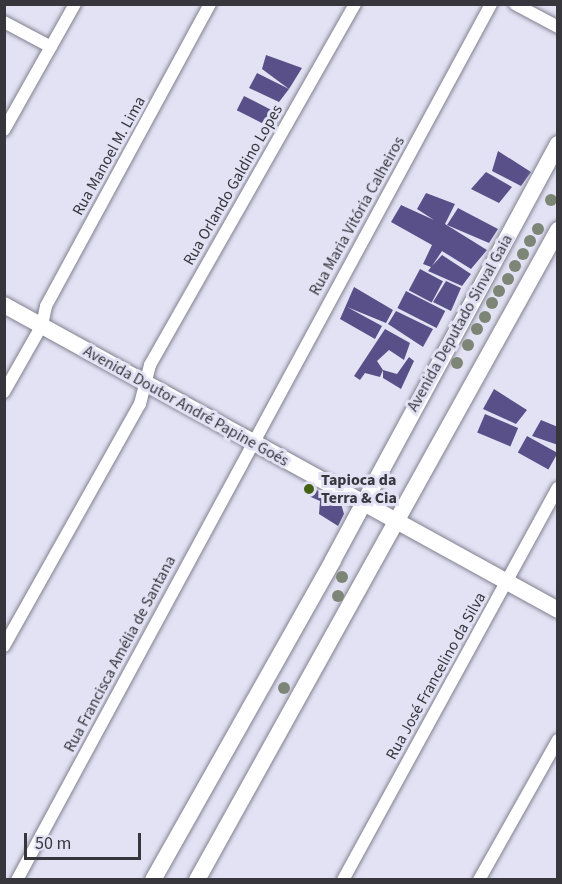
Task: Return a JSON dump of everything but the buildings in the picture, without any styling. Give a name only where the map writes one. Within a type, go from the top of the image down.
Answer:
[{"type":"street","points":[[4,130],[75,4]]},
{"type":"street","name":"Rua Manoel M. Lima","points":[[4,392],[42,326],[46,306],[210,4]]},
{"type":"street","name":"Rua Orlando Galdino Lopes","points":[[4,646],[140,404],[150,365],[355,4]]},
{"type":"street","name":"Rua Maria Vitória Calheiros","points":[[252,444],[491,4]]},
{"type":"street","points":[[515,4],[558,27]]},
{"type":"street","points":[[4,22],[51,47]]},
{"type":"street","name":"Avenida Deputado Sinval Gaia","points":[[153,879],[558,144]]},
{"type":"street","points":[[197,879],[558,230]]},
{"type":"street","name":"Avenida Doutor André Papine Goés","points":[[4,305],[252,444],[398,521],[558,610]]},
{"type":"street","name":"Rua Francisca Amélia de Santana","points":[[17,879],[252,444]]},
{"type":"street","name":"Rua José Francelino da Silva","points":[[343,879],[558,488]]},
{"type":"street","points":[[479,879],[558,740]]},
{"type":"place","name":"Tapioca da Terra & Cia","points":[[309,489]]}]
